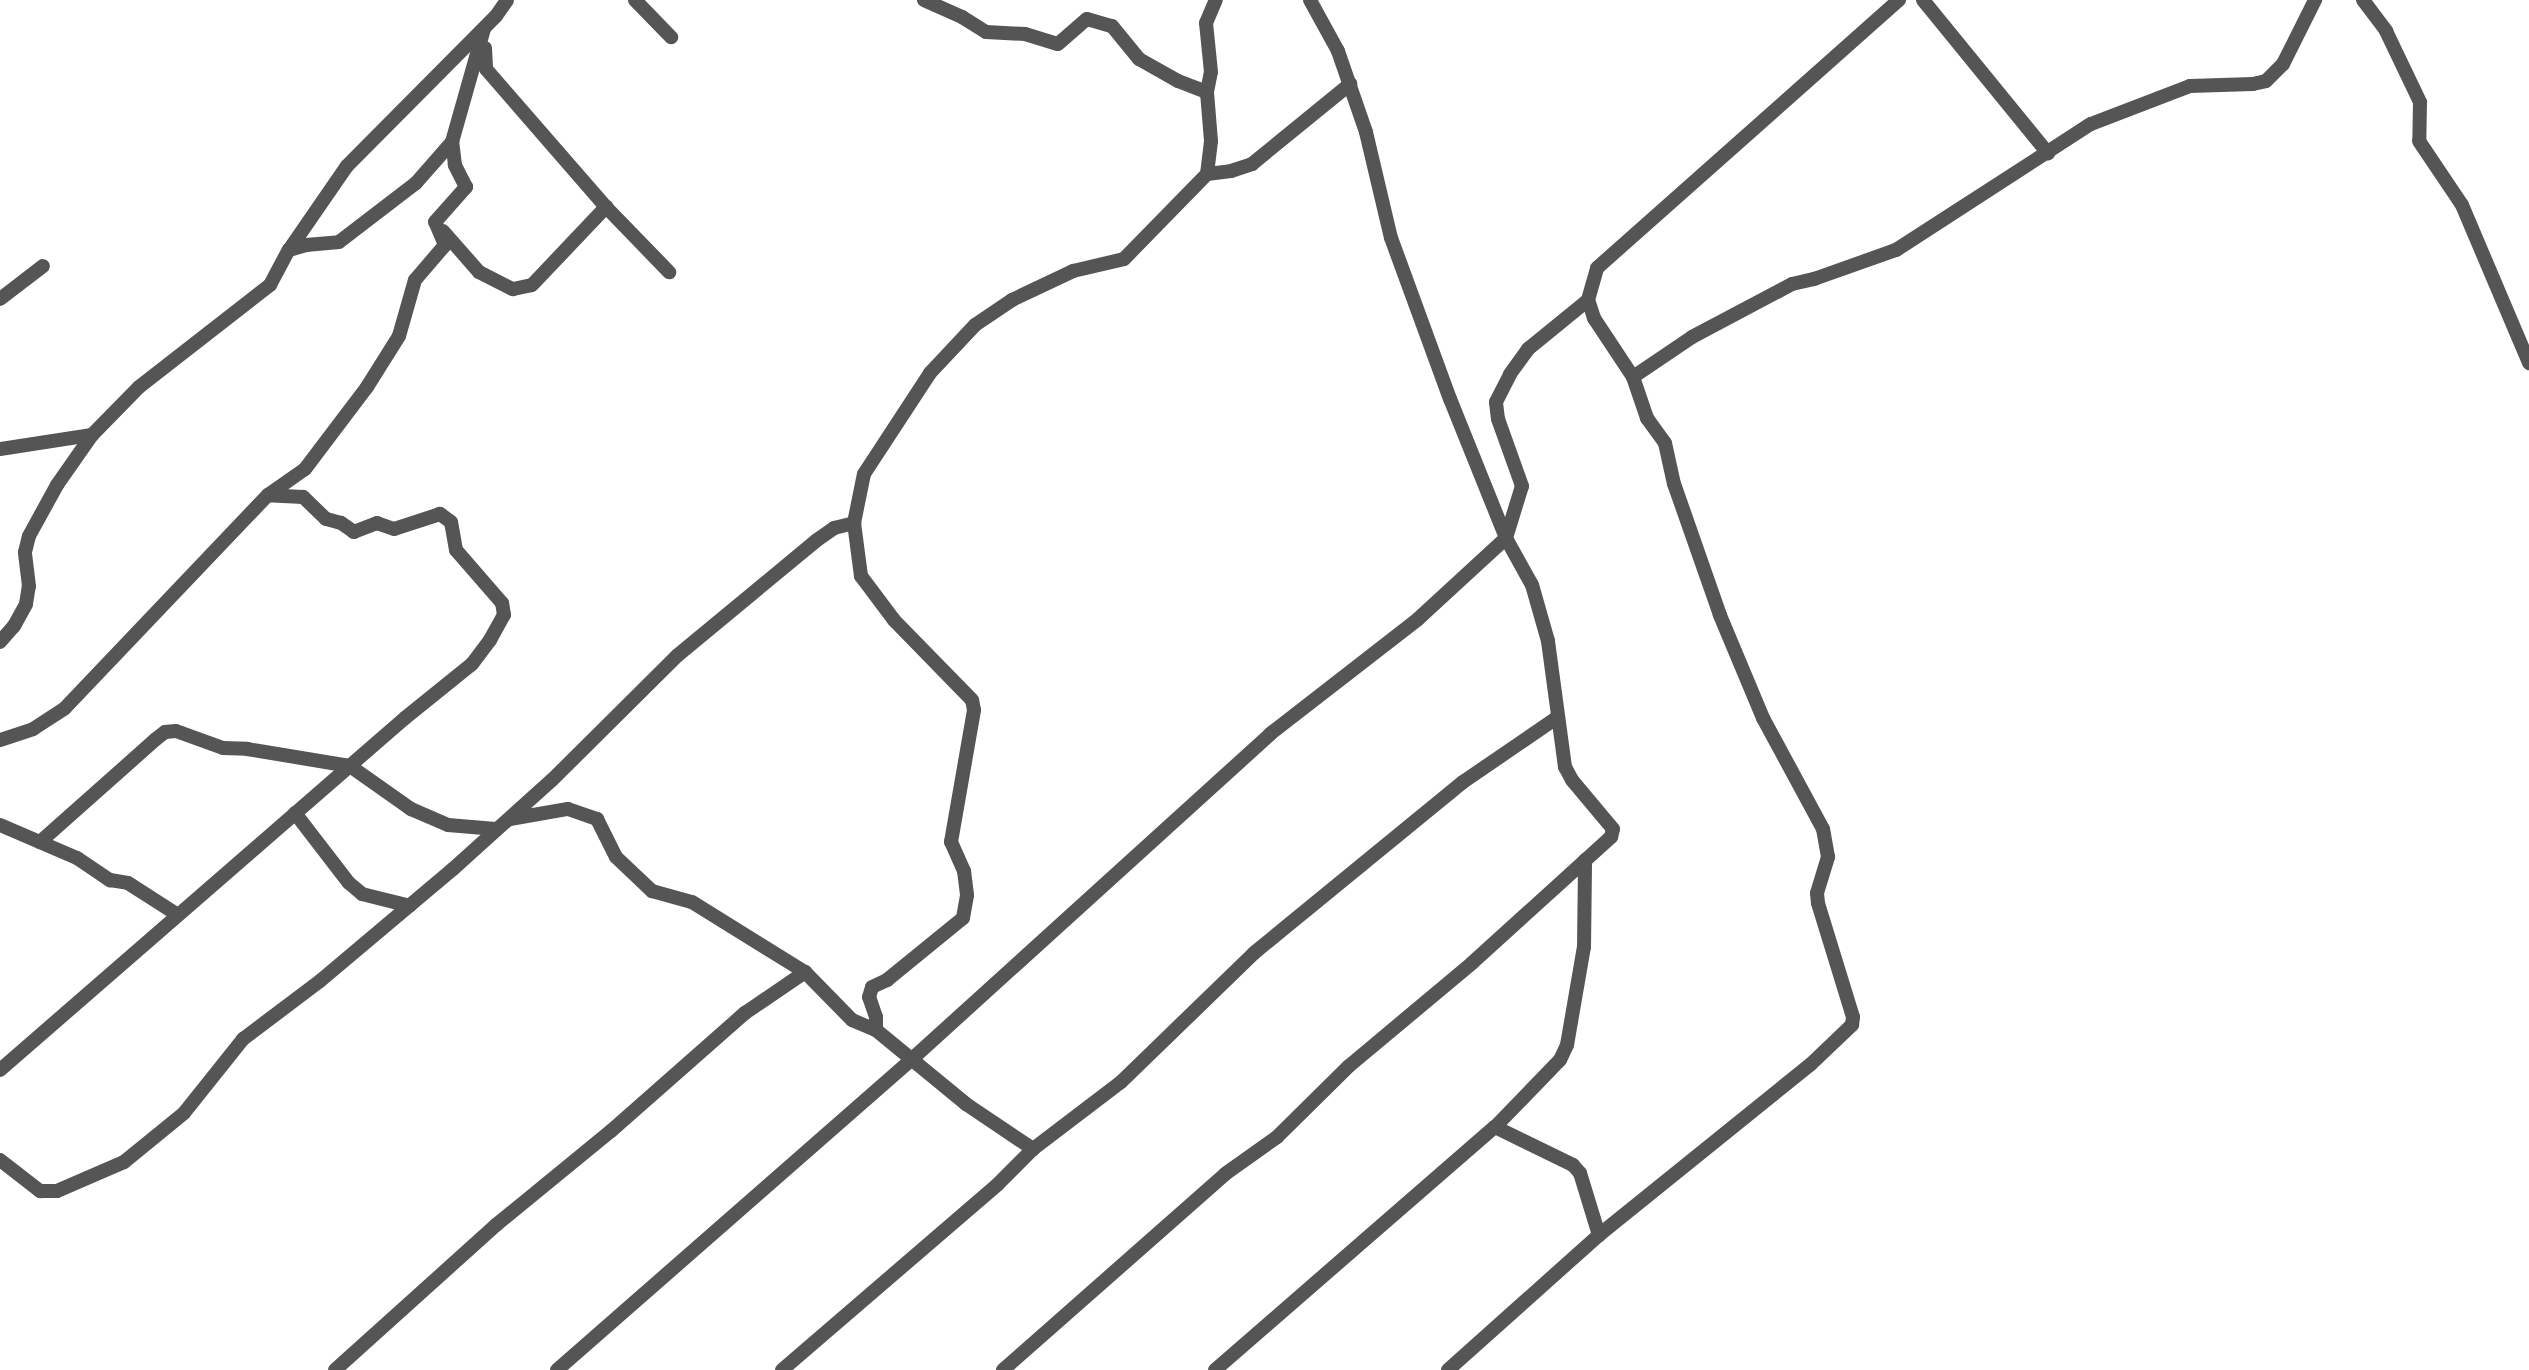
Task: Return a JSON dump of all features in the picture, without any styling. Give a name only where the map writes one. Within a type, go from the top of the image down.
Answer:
[{"type":"street","points":[[0,642],[14,626],[26,604],[29,586],[25,552],[29,536],[57,485],[92,435],[139,387],[270,285],[289,250],[347,166],[484,29],[507,0]]},
{"type":"street","points":[[635,0],[671,37]]},
{"type":"street","points":[[924,0],[962,17],[986,32],[1025,34],[1058,44],[1087,19],[1112,26],[1139,59],[1178,81],[1207,92]]},
{"type":"street","points":[[1207,174],[1211,141],[1207,92],[1211,72],[1206,23],[1216,0]]},
{"type":"street","points":[[1003,1370],[1225,1174],[1277,1137],[1349,1066],[1472,962],[1611,837],[1613,829],[1572,780],[1565,767],[1548,641],[1532,585],[1506,538],[1450,399],[1391,238],[1366,132],[1350,84],[1338,51],[1310,0]]},
{"type":"street","points":[[1448,1370],[1599,1236],[1811,1064],[1852,1025],[1853,1017],[1818,903],[1817,893],[1828,857],[1823,829],[1762,718],[1708,582],[1674,484],[1665,443],[1647,418],[1633,377],[1594,318],[1588,300],[1597,268],[1899,0]]},
{"type":"street","points":[[1923,0],[2048,153]]},
{"type":"street","points":[[1633,377],[1692,337],[1792,284],[1896,250],[2091,124],[2190,86],[2253,84],[2266,81],[2283,64],[2315,0]]},
{"type":"street","points":[[2363,0],[2386,31],[2420,103],[2419,141],[2462,205],[2529,363]]},
{"type":"street","points":[[435,222],[466,187],[454,165],[452,142],[484,29]]},
{"type":"street","points":[[484,29],[486,69],[606,207],[669,272]]},
{"type":"street","points":[[876,1030],[876,1017],[869,997],[872,987],[887,980],[963,918],[967,895],[964,872],[951,842],[974,710],[972,699],[894,620],[861,576],[854,523],[864,474],[930,373],[975,326],[1012,300],[1073,271],[1124,259],[1207,174],[1252,164],[1350,84]]},
{"type":"street","points":[[289,250],[306,245],[339,243],[416,183],[452,142]]},
{"type":"street","points":[[435,222],[479,272],[513,289],[533,285],[606,207]]},
{"type":"street","points":[[0,740],[33,729],[65,708],[268,495],[305,469],[339,428],[399,336],[415,281],[445,245],[435,222]]},
{"type":"street","points":[[0,299],[43,266]]},
{"type":"street","points":[[557,1370],[912,1059],[1270,734],[1418,619],[1506,538],[1522,486],[1498,419],[1496,402],[1510,374],[1528,349],[1588,300]]},
{"type":"street","points":[[0,449],[92,435]]},
{"type":"street","points":[[0,1070],[295,813],[472,664],[491,640],[504,615],[502,603],[456,550],[450,522],[440,514],[394,529],[377,523],[354,532],[341,523],[326,519],[303,497],[268,495]]},
{"type":"street","points":[[0,1160],[40,1191],[57,1191],[124,1162],[184,1113],[243,1039],[320,981],[410,906],[552,780],[678,654],[817,540],[834,528],[854,523]]},
{"type":"street","points":[[782,1370],[998,1184],[1033,1149],[1121,1082],[1254,954],[1463,782],[1558,717]]},
{"type":"street","points":[[40,842],[165,732],[176,731],[223,748],[247,749],[350,766],[411,809],[448,825],[496,829]]},
{"type":"street","points":[[508,819],[568,810],[597,819],[616,857],[652,891],[692,902],[805,972],[852,1020],[876,1030],[988,1120],[1033,1149]]},
{"type":"street","points":[[295,813],[349,883],[362,894],[410,906]]},
{"type":"street","points":[[0,825],[77,858],[110,880],[128,883],[178,915]]},
{"type":"street","points":[[1215,1370],[1495,1127],[1560,1060],[1567,1045],[1584,947],[1585,860]]},
{"type":"street","points":[[335,1370],[496,1225],[611,1132],[745,1013],[805,972]]},
{"type":"street","points":[[1495,1127],[1573,1165],[1580,1173],[1599,1236]]}]
